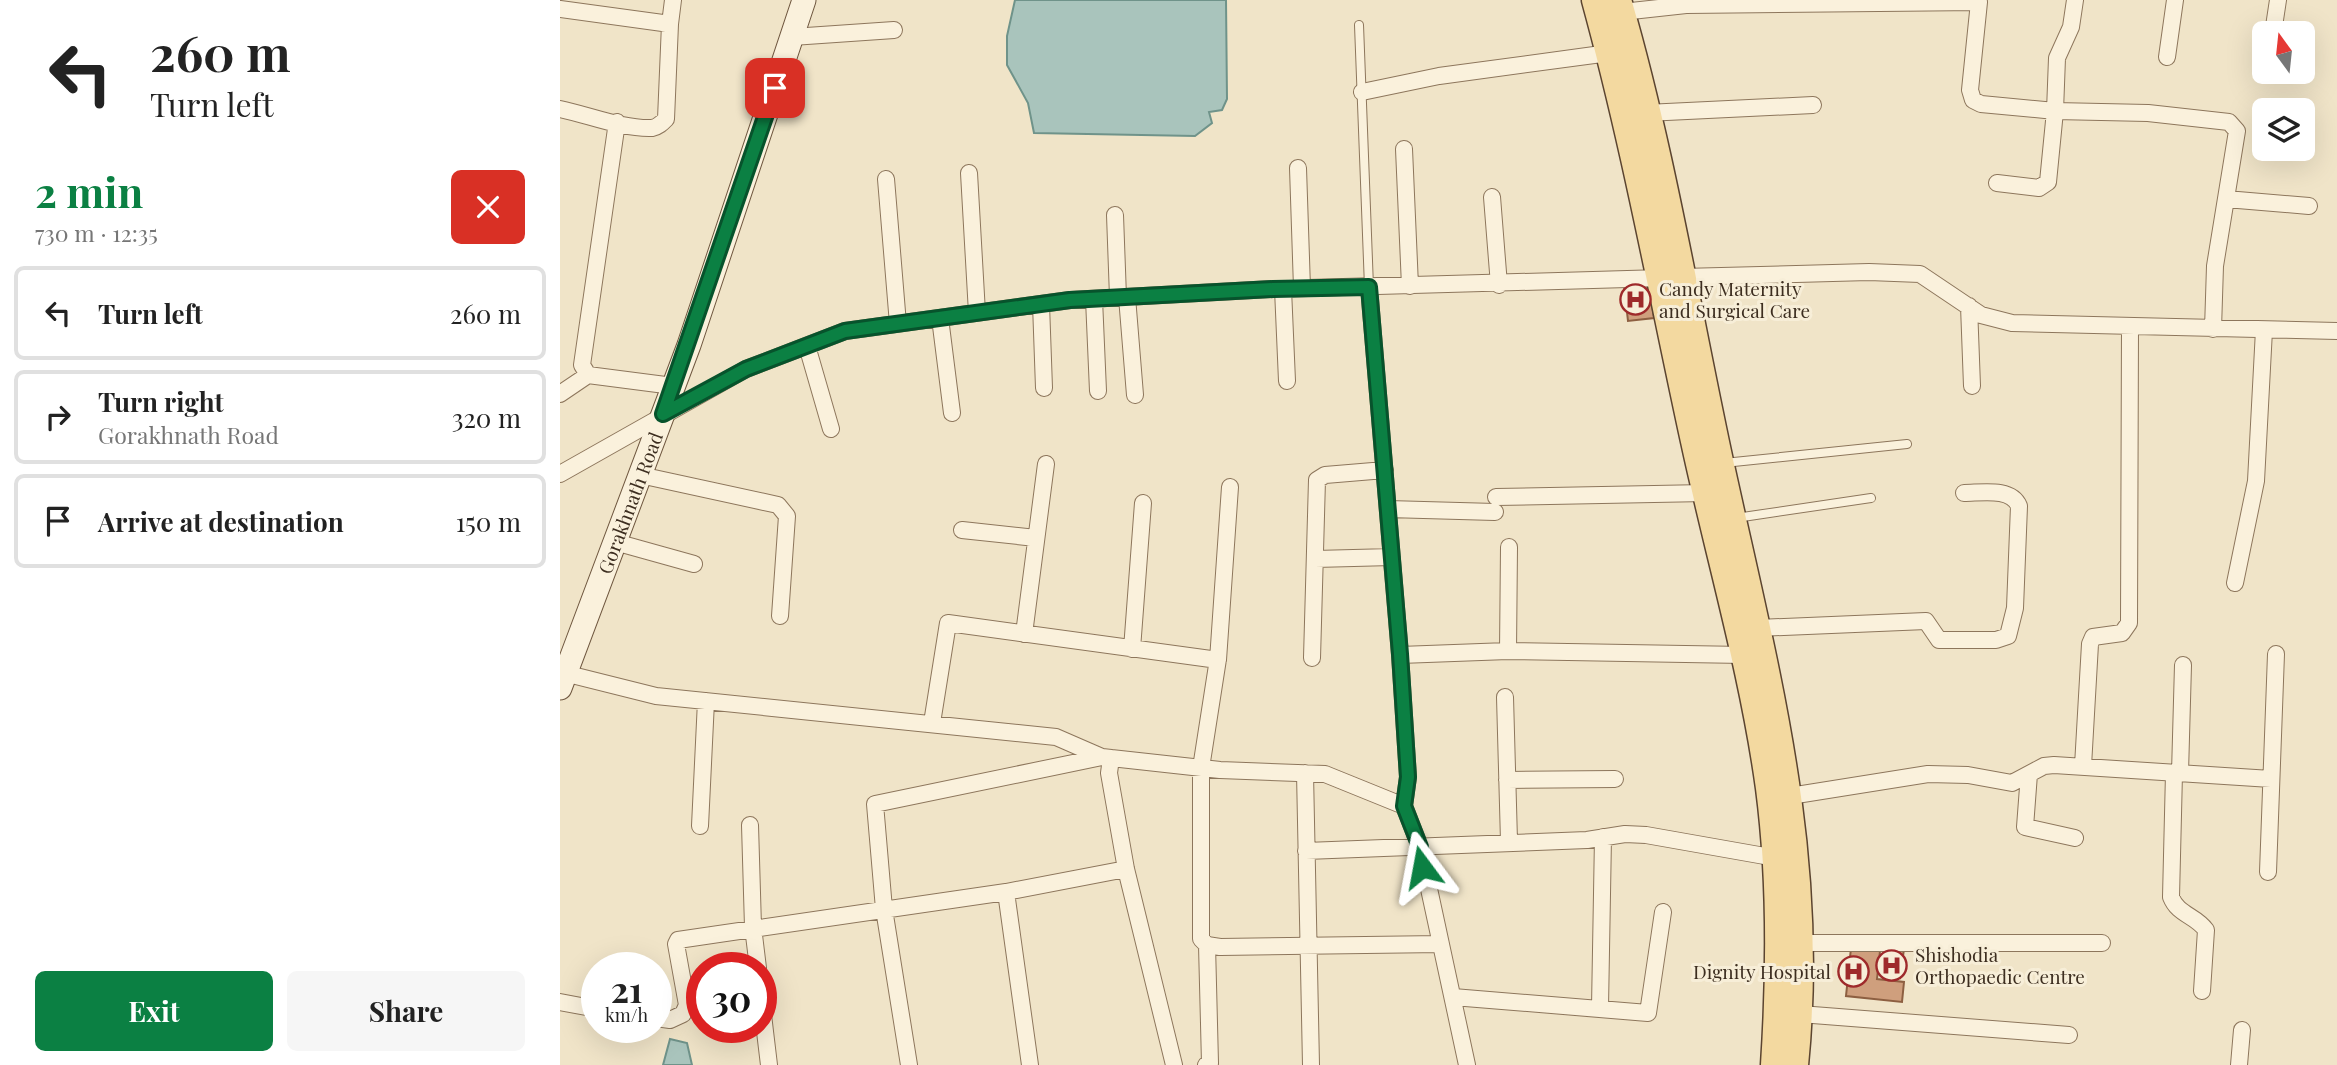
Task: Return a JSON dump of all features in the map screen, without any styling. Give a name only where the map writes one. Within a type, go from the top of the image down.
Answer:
[{"type":"main road","name":"Gorakhnath Road","points":[[562,678],[673,386],[804,0]]},
{"type":"main road","points":[[1595,0],[1721,464],[1758,628],[1790,796],[1802,943],[1795,1065]]},
{"type":"main road","points":[[1620,6],[1646,113],[1706,493],[1744,655],[1769,787],[1776,858],[1779,986],[1774,1065]]},
{"type":"street","points":[[560,109],[653,128],[666,119],[673,0]]},
{"type":"street","points":[[1997,183],[2039,188],[2048,182],[2057,58],[2071,27],[2075,0]]},
{"type":"street","points":[[2167,57],[2175,0]]},
{"type":"street","points":[[2274,21],[2277,0]]},
{"type":"street","points":[[1620,6],[1979,2],[1970,90],[1973,100],[1981,104],[2055,111],[2148,113],[2229,122],[2237,131],[2215,266],[2213,329]]},
{"type":"street","points":[[560,9],[670,24]]},
{"type":"street","points":[[792,37],[894,30]]},
{"type":"street","points":[[1362,92],[1439,76],[1609,53]]},
{"type":"street","points":[[1646,113],[1813,105]]},
{"type":"street","points":[[617,122],[581,358],[584,371],[588,375],[673,386]]},
{"type":"street","points":[[1404,149],[1410,286]]},
{"type":"street","points":[[1298,168],[1301,288]]},
{"type":"street","points":[[969,173],[977,313]]},
{"type":"street","points":[[886,179],[898,324]]},
{"type":"street","points":[[1492,197],[1499,285]]},
{"type":"street","points":[[2226,199],[2309,206]]},
{"type":"street","points":[[1115,215],[1135,395]]},
{"type":"street","points":[[560,474],[746,369],[845,331],[1094,299],[1301,288],[1499,285],[1868,272],[1920,274],[1982,315],[2012,323],[2337,331]]},
{"type":"street","points":[[1369,287],[1400,654],[1408,777],[1404,806],[1420,847],[1467,1065]]},
{"type":"street","points":[[1283,289],[1287,381]]},
{"type":"street","points":[[1094,299],[1098,391]]},
{"type":"street","points":[[1041,304],[1044,388]]},
{"type":"street","points":[[1969,306],[1972,386]]},
{"type":"street","points":[[940,318],[952,413]]},
{"type":"street","points":[[2082,766],[2090,644],[2093,637],[2122,633],[2129,623],[2130,327]]},
{"type":"street","points":[[2235,583],[2256,481],[2264,330]]},
{"type":"street","points":[[807,346],[831,429]]},
{"type":"street","points":[[560,394],[588,375]]},
{"type":"street","points":[[1024,634],[1046,464]]},
{"type":"street","points":[[1312,658],[1317,480],[1321,476],[1385,470]]},
{"type":"street","points":[[640,475],[778,505],[784,509],[787,516],[780,616]]},
{"type":"street","points":[[1206,1065],[1210,1063],[1207,945],[1201,939],[1200,768],[1218,659],[1230,486]]},
{"type":"street","points":[[1388,509],[1706,493]]},
{"type":"street","points":[[1758,628],[1926,621],[1939,640],[1996,640],[2008,636],[2015,608],[2019,506],[2016,500],[2005,493],[1964,493]]},
{"type":"street","points":[[1132,649],[1143,503]]},
{"type":"street","points":[[962,530],[1036,538]]},
{"type":"street","points":[[615,542],[694,564]]},
{"type":"street","points":[[1508,651],[1509,547]]},
{"type":"street","points":[[1315,559],[1392,557]]},
{"type":"street","points":[[932,723],[948,623],[1218,659]]},
{"type":"street","points":[[1400,654],[1508,651],[1744,655]]},
{"type":"street","points":[[2268,872],[2276,654]]},
{"type":"street","points":[[2183,665],[2171,897],[2180,912],[2201,923],[2206,930],[2202,991]]},
{"type":"street","points":[[562,678],[656,696],[1056,737],[1106,758],[1200,768],[1325,774],[1404,806]]},
{"type":"street","points":[[1505,696],[1509,841]]},
{"type":"street","points":[[700,826],[706,701]]},
{"type":"street","points":[[1106,758],[1126,869],[1174,1065]]},
{"type":"street","points":[[909,1065],[884,909],[874,808],[878,801],[1106,758]]},
{"type":"street","points":[[1790,796],[1928,774],[1968,775],[2012,783],[2044,766],[2082,766],[2272,779]]},
{"type":"street","points":[[1305,773],[1311,1065]]},
{"type":"street","points":[[2029,774],[2025,827],[2075,838]]},
{"type":"street","points":[[1507,780],[1615,779]]},
{"type":"street","points":[[750,825],[756,952]]},
{"type":"street","points":[[1306,851],[1646,835],[1776,858]]},
{"type":"street","points":[[1600,1007],[1605,855],[1603,837]]},
{"type":"street","points":[[672,1019],[683,1014],[687,1005],[676,942],[753,927],[1006,892],[1126,869]]},
{"type":"street","points":[[1006,892],[1030,1065]]},
{"type":"street","points":[[1453,997],[1600,1007],[1645,1013],[1650,1011],[1663,912]]},
{"type":"street","points":[[1802,943],[2102,943]]},
{"type":"street","points":[[1207,945],[1441,944]]},
{"type":"street","points":[[560,1002],[581,1006]]},
{"type":"street","points":[[1800,1014],[2069,1035]]},
{"type":"street","points":[[2239,1065],[2242,1030]]},
{"type":"street","points":[[766,1043],[769,1065]]},
{"type":"lane","points":[[1359,25],[1369,287]]},
{"type":"lane","points":[[1721,464],[1907,444]]},
{"type":"lane","points":[[1733,518],[1871,498]]},
{"type":"water","points":[[1015,0],[1226,0],[1227,99],[1222,110],[1209,112],[1212,123],[1195,136],[1034,133],[1028,103],[1007,65],[1007,36]]},
{"type":"water","points":[[672,1039],[687,1043],[692,1065],[663,1065]]},
{"type":"building","points":[[1649,283],[1654,318],[1628,321],[1624,286]]},
{"type":"building","points":[[1885,947],[1904,949],[1900,978],[1882,975]]},
{"type":"building","points":[[1851,948],[1880,951],[1877,979],[1904,982],[1902,1002],[1846,996]]},
{"type":"place","name":"Candy Maternity and Surgical Care","points":[[1636,299]]},
{"type":"place","name":"Shishodia Orthopaedic Centre","points":[[1892,965]]},
{"type":"place","name":"Dignity Hospital","points":[[1854,971]]},
{"type":"route","points":[[775,88],[689,345],[663,414],[746,369],[845,331],[1070,300],[1273,289],[1369,287],[1400,654],[1408,777],[1404,806],[1420,847],[1422,867]]}]
